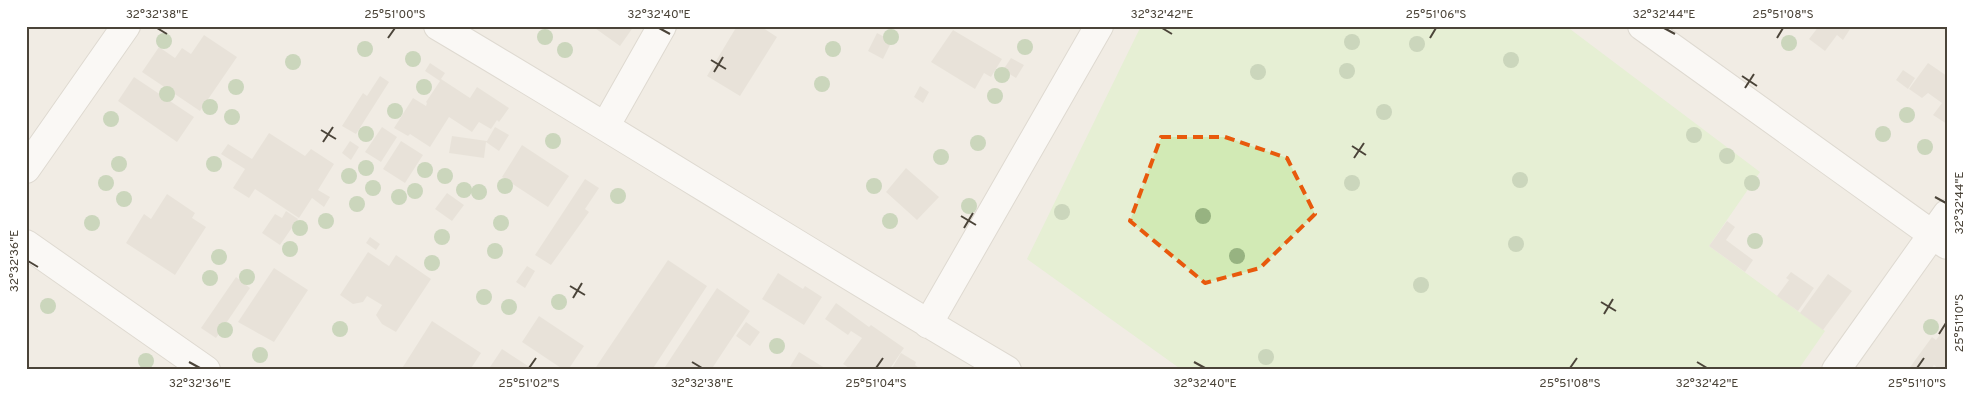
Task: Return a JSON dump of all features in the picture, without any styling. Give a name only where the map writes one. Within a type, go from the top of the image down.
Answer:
[{"type":"street","points":[[26,169],[126,26]]},
{"type":"street","points":[[438,26],[606,125],[928,324],[1007,370]]},
{"type":"street","points":[[606,125],[662,26]]},
{"type":"street","points":[[928,324],[1099,26]]},
{"type":"street","points":[[1642,26],[1942,231],[1836,370]]},
{"type":"street","points":[[26,244],[206,370]]},
{"type":"highlighted area","points":[[1161,137],[1225,137],[1287,158],[1315,214],[1260,268],[1205,283],[1130,221]]},
{"type":"shaded area","points":[[26,26],[1947,26],[1947,370],[26,370]]},
{"type":"green space","points":[[1141,26],[1566,26],[1760,172],[1709,246],[1825,331],[1798,370],[1182,370],[1027,259]]},
{"type":"building","points":[[592,26],[634,26],[620,46]]},
{"type":"building","points":[[737,26],[760,26],[777,37],[740,96],[707,76]]},
{"type":"building","points":[[1819,26],[1852,26],[1843,40],[1837,35],[1825,51],[1809,39]]},
{"type":"building","points":[[953,30],[1002,59],[991,77],[984,73],[975,89],[931,62]]},
{"type":"building","points":[[877,33],[892,41],[883,59],[868,51]]},
{"type":"building","points":[[204,35],[237,57],[200,111],[142,72],[159,47],[175,58],[182,48],[191,54]]},
{"type":"building","points":[[1011,58],[1024,65],[1016,78],[1003,70]]},
{"type":"building","points":[[430,63],[445,73],[441,79],[470,98],[477,87],[509,108],[499,122],[497,120],[491,129],[479,122],[472,132],[449,117],[430,147],[410,134],[408,136],[394,128],[413,98],[426,106],[426,102],[440,81],[425,71]]},
{"type":"building","points":[[1928,63],[1947,76],[1947,124],[1933,115],[1942,103],[1928,93],[1922,98],[1909,89]]},
{"type":"building","points":[[1903,70],[1915,78],[1908,89],[1896,80]]},
{"type":"building","points":[[380,76],[389,82],[356,134],[342,126],[363,93],[367,96]]},
{"type":"building","points":[[134,77],[194,117],[177,142],[118,101]]},
{"type":"building","points":[[920,86],[929,92],[923,103],[914,97]]},
{"type":"building","points":[[382,127],[397,137],[381,162],[365,152]]},
{"type":"building","points":[[495,127],[509,135],[499,151],[486,142],[484,158],[449,153],[452,136],[487,141]]},
{"type":"building","points":[[269,133],[305,156],[311,149],[334,164],[318,190],[330,197],[324,207],[312,198],[299,218],[255,189],[249,198],[233,188],[245,169],[221,154],[228,144],[252,159]]},
{"type":"building","points":[[350,141],[359,147],[351,160],[342,153]]},
{"type":"building","points":[[401,141],[423,155],[405,183],[383,169]]},
{"type":"building","points":[[522,145],[569,176],[548,207],[502,177]]},
{"type":"building","points":[[906,168],[939,197],[917,220],[886,192]]},
{"type":"building","points":[[585,179],[599,188],[585,209],[589,212],[551,265],[535,255]]},
{"type":"building","points":[[447,193],[464,205],[452,221],[435,209]]},
{"type":"building","points":[[167,194],[195,213],[192,218],[206,227],[175,275],[126,243],[144,214],[151,219]]},
{"type":"building","points":[[286,211],[298,219],[280,245],[262,233],[275,214],[282,218]]},
{"type":"building","points":[[1727,221],[1735,227],[1726,240],[1753,260],[1745,272],[1709,246]]},
{"type":"building","points":[[370,237],[380,244],[376,250],[366,243]]},
{"type":"building","points":[[368,252],[389,266],[396,255],[431,279],[396,332],[382,324],[376,315],[382,305],[367,296],[363,302],[353,304],[340,295]]},
{"type":"building","points":[[668,260],[707,286],[652,370],[594,370]]},
{"type":"building","points":[[527,266],[535,271],[525,288],[516,282]]},
{"type":"building","points":[[274,268],[308,290],[274,342],[238,322]]},
{"type":"building","points":[[1791,272],[1814,288],[1798,311],[1777,296],[1789,280],[1786,278]]},
{"type":"building","points":[[778,273],[803,289],[805,286],[822,297],[804,325],[762,299]]},
{"type":"building","points":[[1828,274],[1852,291],[1823,330],[1800,313]]},
{"type":"building","points":[[236,277],[250,288],[216,338],[201,328]]},
{"type":"building","points":[[717,288],[750,311],[711,370],[663,370]]},
{"type":"building","points":[[836,303],[869,327],[871,325],[904,348],[889,370],[852,370],[843,364],[862,338],[851,331],[848,335],[825,319]]},
{"type":"building","points":[[539,316],[584,346],[568,370],[564,370],[522,342]]},
{"type":"building","points":[[432,321],[481,353],[470,370],[401,370]]},
{"type":"building","points":[[746,322],[760,332],[750,346],[736,336]]},
{"type":"building","points":[[1947,325],[1947,370],[1940,370],[1934,365],[1930,370],[1908,370],[1932,337],[1936,340]]},
{"type":"building","points":[[502,349],[531,368],[530,370],[488,370]]},
{"type":"building","points":[[799,352],[828,370],[788,370]]},
{"type":"building","points":[[901,353],[916,362],[915,365],[922,370],[891,370]]}]
